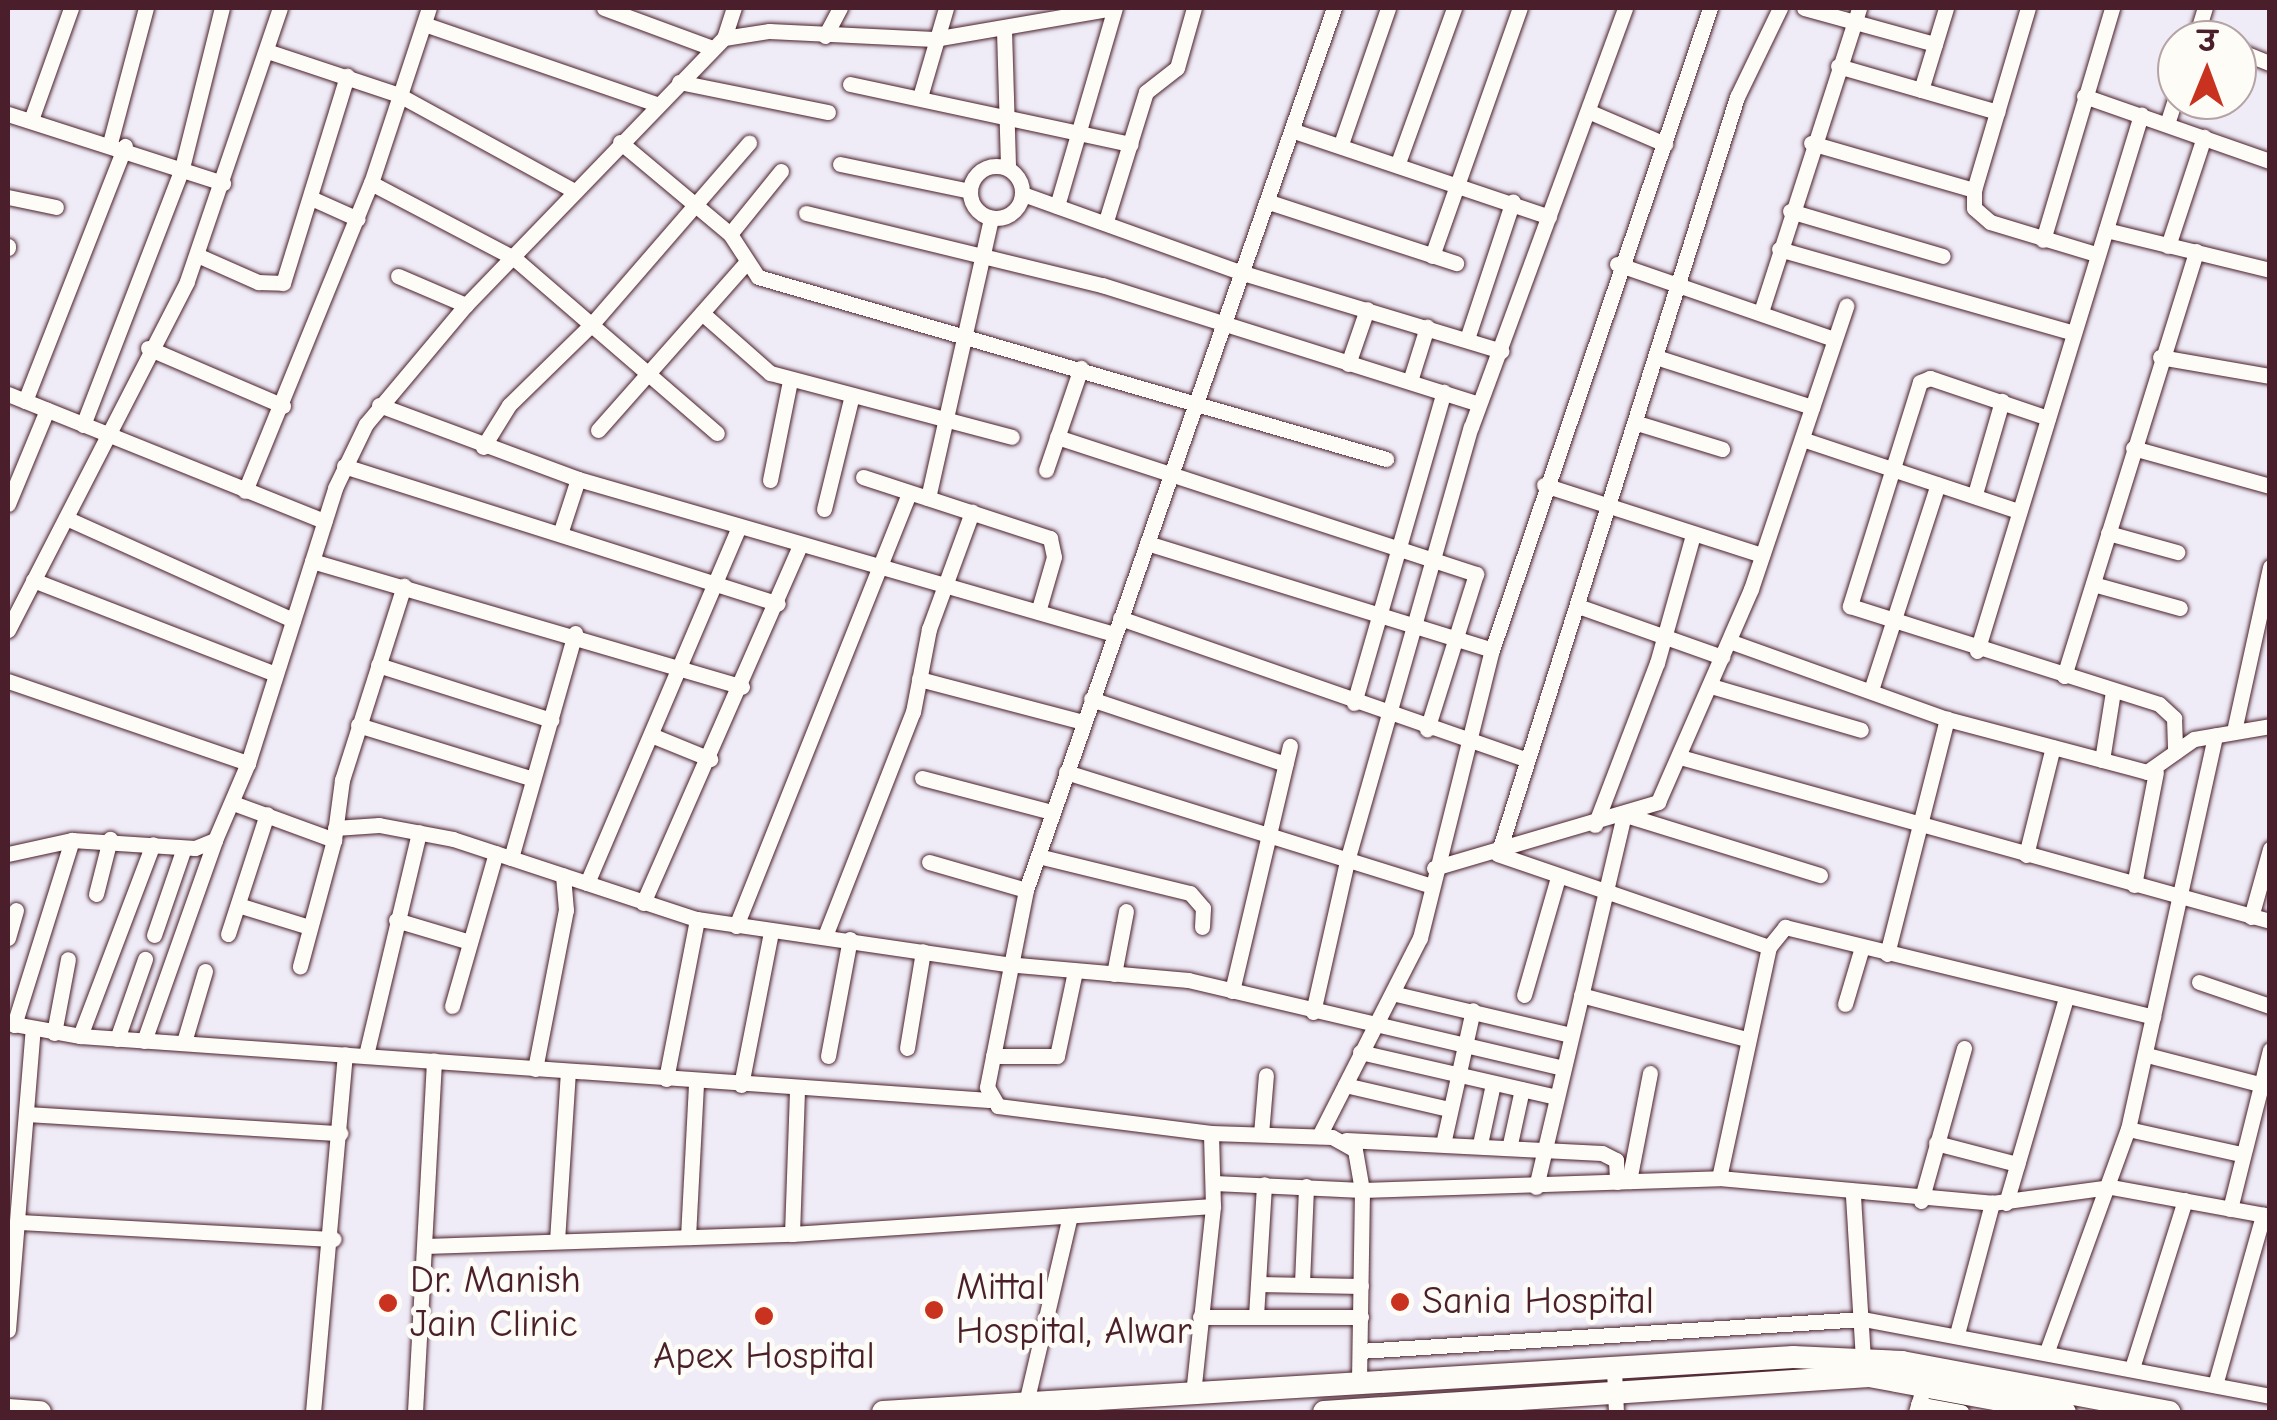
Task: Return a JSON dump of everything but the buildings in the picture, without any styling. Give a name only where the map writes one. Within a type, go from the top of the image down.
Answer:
[{"type":"main road","points":[[1324,1412],[1531,1404],[1862,1359],[1922,1392],[2170,1412]]},
{"type":"main road","points":[[883,1412],[1026,1404],[1162,1404],[1194,1394],[1358,1385],[1615,1391],[1869,1376],[1922,1392],[2065,1412]]},
{"type":"main road","points":[[8,1410],[40,1412]]},
{"type":"street","points":[[31,120],[70,8]]},
{"type":"street","points":[[25,401],[118,144],[146,8]]},
{"type":"street","points":[[82,424],[182,168],[222,8]]},
{"type":"street","points":[[8,630],[198,256],[280,8]]},
{"type":"street","points":[[604,8],[718,43],[825,36],[934,38],[1004,30],[1080,11],[1114,8],[1057,206]]},
{"type":"street","points":[[144,1041],[215,840],[248,763],[344,466],[379,405],[466,304],[718,43],[734,8]]},
{"type":"street","points":[[825,36],[840,8]]},
{"type":"street","points":[[920,97],[934,38],[946,8]]},
{"type":"street","points":[[1106,221],[1150,84],[1177,68],[1194,8]]},
{"type":"street","points":[[989,1100],[1006,964],[1026,890],[1294,132],[1334,8]]},
{"type":"street","points":[[1342,144],[1388,8]]},
{"type":"street","points":[[1398,163],[1454,8]]},
{"type":"street","points":[[1432,256],[1520,8]]},
{"type":"street","points":[[1313,1012],[1347,861],[1479,404],[1502,351],[1625,8]]},
{"type":"street","points":[[1319,1136],[1360,1052],[1396,994],[1431,886],[1465,742],[1544,485],[1617,264],[1665,144],[1710,8]]},
{"type":"street","points":[[1498,854],[1524,759],[1659,358],[1737,96],[1780,8]]},
{"type":"street","points":[[1804,8],[1856,14],[1935,44]]},
{"type":"street","points":[[1921,90],[1946,8]]},
{"type":"street","points":[[2028,8],[1974,190],[1982,218],[2096,254]]},
{"type":"street","points":[[2043,240],[2112,8]]},
{"type":"street","points":[[1761,312],[1811,143],[1856,14]]},
{"type":"street","points":[[245,490],[283,406],[372,183],[426,16],[656,104]]},
{"type":"street","points":[[1004,30],[1008,168],[1023,194],[1243,274],[1502,351]]},
{"type":"street","points":[[268,51],[400,95],[574,191]]},
{"type":"street","points":[[1838,66],[1996,112]]},
{"type":"street","points":[[198,256],[278,286],[311,198],[347,76]]},
{"type":"street","points":[[679,82],[828,112]]},
{"type":"street","points":[[850,84],[1007,113],[1131,144]]},
{"type":"street","points":[[2084,96],[2270,162]]},
{"type":"street","points":[[1588,111],[1665,144]]},
{"type":"street","points":[[8,114],[118,144],[223,183]]},
{"type":"street","points":[[1977,651],[2141,115]]},
{"type":"street","points":[[2167,124],[2168,120]]},
{"type":"street","points":[[1294,132],[1458,181],[1549,217]]},
{"type":"street","points":[[2168,246],[2204,136]]},
{"type":"street","points":[[620,142],[730,234],[746,262],[768,282],[966,333],[1386,460]]},
{"type":"street","points":[[484,447],[509,404],[592,324],[692,200],[749,143]]},
{"type":"street","points":[[1811,143],[1974,190]]},
{"type":"street","points":[[840,164],[970,191]]},
{"type":"street","points":[[1008,168],[978,172],[970,191],[976,210],[991,218],[1014,212],[1023,194]]},
{"type":"street","points":[[730,234],[781,171]]},
{"type":"street","points":[[372,183],[514,258],[718,433]]},
{"type":"street","points":[[8,197],[56,207]]},
{"type":"street","points":[[311,198],[358,219]]},
{"type":"street","points":[[1468,340],[1513,201]]},
{"type":"street","points":[[1269,202],[1456,263]]},
{"type":"street","points":[[1790,211],[1943,256]]},
{"type":"street","points":[[806,213],[985,254],[1479,404]]},
{"type":"street","points":[[928,498],[991,218]]},
{"type":"street","points":[[2106,230],[2270,270]]},
{"type":"street","points":[[1779,249],[2073,334]]},
{"type":"street","points":[[2064,676],[2196,252]]},
{"type":"street","points":[[598,430],[746,262]]},
{"type":"street","points":[[1617,264],[1833,339]]},
{"type":"street","points":[[398,276],[466,304]]},
{"type":"street","points":[[1434,868],[1626,817],[1658,802],[1762,555],[1846,306]]},
{"type":"street","points":[[1348,364],[1367,308]]},
{"type":"street","points":[[702,312],[754,364],[790,381],[947,417],[1012,437]]},
{"type":"street","points":[[1410,381],[1427,327]]},
{"type":"street","points":[[148,348],[283,406]]},
{"type":"street","points":[[1659,358],[1812,407]]},
{"type":"street","points":[[2160,358],[2270,376]]},
{"type":"street","points":[[1046,470],[1081,368]]},
{"type":"street","points":[[2048,418],[1924,379],[1850,599],[1854,612],[2168,708],[2175,752]]},
{"type":"street","points":[[770,480],[790,381]]},
{"type":"street","points":[[1354,703],[1444,392]]},
{"type":"street","points":[[8,394],[324,521]]},
{"type":"street","points":[[824,509],[852,394]]},
{"type":"street","points":[[1975,494],[2002,401]]},
{"type":"street","points":[[379,405],[578,480],[881,572],[1038,612],[1117,626],[1524,759]]},
{"type":"street","points":[[8,504],[47,410]]},
{"type":"street","points":[[1637,423],[1722,449]]},
{"type":"street","points":[[1058,437],[1476,574],[1427,730]]},
{"type":"street","points":[[1802,439],[1893,472],[2019,510]]},
{"type":"street","points":[[2133,448],[2270,486]]},
{"type":"street","points":[[344,466],[716,581],[778,604]]},
{"type":"street","points":[[864,477],[1050,538],[1054,556],[1038,612]]},
{"type":"street","points":[[560,534],[578,480]]},
{"type":"street","points":[[1872,687],[1938,484]]},
{"type":"street","points":[[1544,485],[1762,555]]},
{"type":"street","points":[[736,926],[881,572],[909,493]]},
{"type":"street","points":[[825,936],[919,679],[972,512]]},
{"type":"street","points":[[66,518],[293,620]]},
{"type":"street","points":[[587,883],[739,526]]},
{"type":"street","points":[[2108,533],[2177,552]]},
{"type":"street","points":[[1596,824],[1664,638],[1693,535]]},
{"type":"street","points":[[1147,543],[1378,619],[1492,650]]},
{"type":"street","points":[[643,903],[742,686],[800,546]]},
{"type":"street","points":[[312,561],[680,663],[742,686]]},
{"type":"street","points":[[2234,731],[2270,566]]},
{"type":"street","points":[[33,580],[275,674]]},
{"type":"street","points":[[2093,584],[2180,608]]},
{"type":"street","points":[[300,966],[335,834],[358,725],[404,586]]},
{"type":"street","points":[[1578,606],[1722,657]]},
{"type":"street","points":[[452,1006],[470,942],[533,779],[575,633]]},
{"type":"street","points":[[1729,641],[1872,687],[1947,719],[2156,772]]},
{"type":"street","points":[[378,665],[551,720]]},
{"type":"street","points":[[919,679],[1083,722]]},
{"type":"street","points":[[8,681],[248,763]]},
{"type":"street","points":[[1710,686],[1861,730]]},
{"type":"street","points":[[2102,760],[2113,690]]},
{"type":"street","points":[[1091,699],[1285,764]]},
{"type":"street","points":[[1887,954],[1947,719]]},
{"type":"street","points":[[358,725],[533,779]]},
{"type":"street","points":[[2134,885],[2156,772],[2175,752],[2216,735],[2270,726]]},
{"type":"street","points":[[651,735],[710,758]]},
{"type":"street","points":[[2047,1351],[2111,1188],[2128,1129],[2216,735]]},
{"type":"street","points":[[1232,991],[1290,746]]},
{"type":"street","points":[[2026,855],[2053,748]]},
{"type":"street","points":[[1680,757],[1919,828],[2270,921]]},
{"type":"street","points":[[1066,772],[1266,839],[1431,886]]},
{"type":"street","points":[[922,778],[1052,812]]},
{"type":"street","points":[[233,803],[335,834],[419,832],[697,919],[1006,964],[1232,991],[1375,1028],[1563,1068]]},
{"type":"street","points":[[228,934],[268,814]]},
{"type":"street","points":[[1626,817],[1820,875]]},
{"type":"street","points":[[1536,1187],[1626,817]]},
{"type":"street","points":[[366,1056],[419,832]]},
{"type":"street","points":[[8,854],[72,840],[110,839],[184,848],[215,840]]},
{"type":"street","points":[[96,894],[110,839]]},
{"type":"street","points":[[72,840],[11,1024],[117,1039],[989,1100],[1211,1133],[1510,1144],[1612,1156],[1623,1182]]},
{"type":"street","points":[[80,1036],[153,844]]},
{"type":"street","points":[[154,934],[184,848]]},
{"type":"street","points":[[1498,854],[1769,946]]},
{"type":"street","points":[[2252,916],[2269,855]]},
{"type":"street","points":[[1038,856],[1190,893],[1202,908],[1202,926]]},
{"type":"street","points":[[929,862],[1026,890]]},
{"type":"street","points":[[535,1069],[566,910],[564,875]]},
{"type":"street","points":[[1524,995],[1558,876]]},
{"type":"street","points":[[238,905],[309,927]]},
{"type":"street","points":[[8,938],[16,910]]},
{"type":"street","points":[[1114,974],[1126,911]]},
{"type":"street","points":[[666,1079],[697,919]]},
{"type":"street","points":[[396,920],[470,942]]},
{"type":"street","points":[[1719,1178],[1769,946],[1792,926],[1862,948],[2153,1017]]},
{"type":"street","points":[[741,1085],[771,932]]},
{"type":"street","points":[[828,1056],[850,939]]},
{"type":"street","points":[[1845,1004],[1862,948]]},
{"type":"street","points":[[907,1048],[923,951]]},
{"type":"street","points":[[54,1033],[68,959]]},
{"type":"street","points":[[117,1039],[146,960]]},
{"type":"street","points":[[993,1056],[1057,1056],[1075,970]]},
{"type":"street","points":[[184,1042],[205,972]]},
{"type":"street","points":[[2199,982],[2270,1006]]},
{"type":"street","points":[[1396,994],[1570,1035]]},
{"type":"street","points":[[1581,994],[1746,1039]]},
{"type":"street","points":[[1957,1334],[1999,1203],[2017,1164],[2066,998]]},
{"type":"street","points":[[1443,1144],[1473,1010]]},
{"type":"street","points":[[8,1330],[33,1029]]},
{"type":"street","points":[[1921,1201],[1964,1048]]},
{"type":"street","points":[[1360,1052],[1556,1097]]},
{"type":"street","points":[[314,1412],[334,1238],[345,1054]]},
{"type":"street","points":[[2146,1055],[2258,1084]]},
{"type":"street","points":[[415,1412],[434,1061]]},
{"type":"street","points":[[2230,1208],[2258,1084],[2268,1061]]},
{"type":"street","points":[[557,1241],[568,1071]]},
{"type":"street","points":[[1623,1182],[1650,1072]]},
{"type":"street","points":[[1261,1134],[1266,1075]]},
{"type":"street","points":[[688,1236],[696,1082]]},
{"type":"street","points":[[1480,1144],[1494,1084]]},
{"type":"street","points":[[1345,1085],[1449,1109]]},
{"type":"street","points":[[792,1234],[797,1089]]},
{"type":"street","points":[[1510,1144],[1522,1089]]},
{"type":"street","points":[[26,1114],[340,1133]]},
{"type":"street","points":[[2128,1129],[2241,1154]]},
{"type":"street","points":[[1194,1394],[1213,1206],[1211,1133]]},
{"type":"street","points":[[1346,1140],[1360,1162],[1362,1190],[1358,1385]]},
{"type":"street","points":[[1936,1144],[2017,1164]]},
{"type":"street","points":[[1214,1183],[1362,1190],[1719,1178],[1853,1196],[1999,1203],[2111,1188],[2266,1216],[2215,1385]]},
{"type":"street","points":[[1256,1316],[1264,1184]]},
{"type":"street","points":[[1302,1283],[1306,1186]]},
{"type":"street","points":[[1853,1196],[1862,1359]]},
{"type":"street","points":[[2132,1368],[2184,1200]]},
{"type":"street","points":[[425,1246],[792,1234],[1213,1206]]},
{"type":"street","points":[[1026,1404],[1070,1216]]},
{"type":"street","points":[[18,1222],[334,1238]]},
{"type":"street","points":[[1258,1284],[1361,1286]]},
{"type":"street","points":[[1200,1317],[1361,1317]]},
{"type":"street","points":[[1360,1351],[1862,1319],[2270,1396]]},
{"type":"street","points":[[1922,1392],[1961,1412]]},
{"type":"place","name":"Sania Hospital","points":[[1400,1302]]},
{"type":"place","name":"Dr. Manish Jain Clinic","points":[[388,1303]]},
{"type":"place","name":"Mittal Hospital, Alwar","points":[[934,1310]]},
{"type":"place","name":"Apex Hospital","points":[[764,1316]]}]
